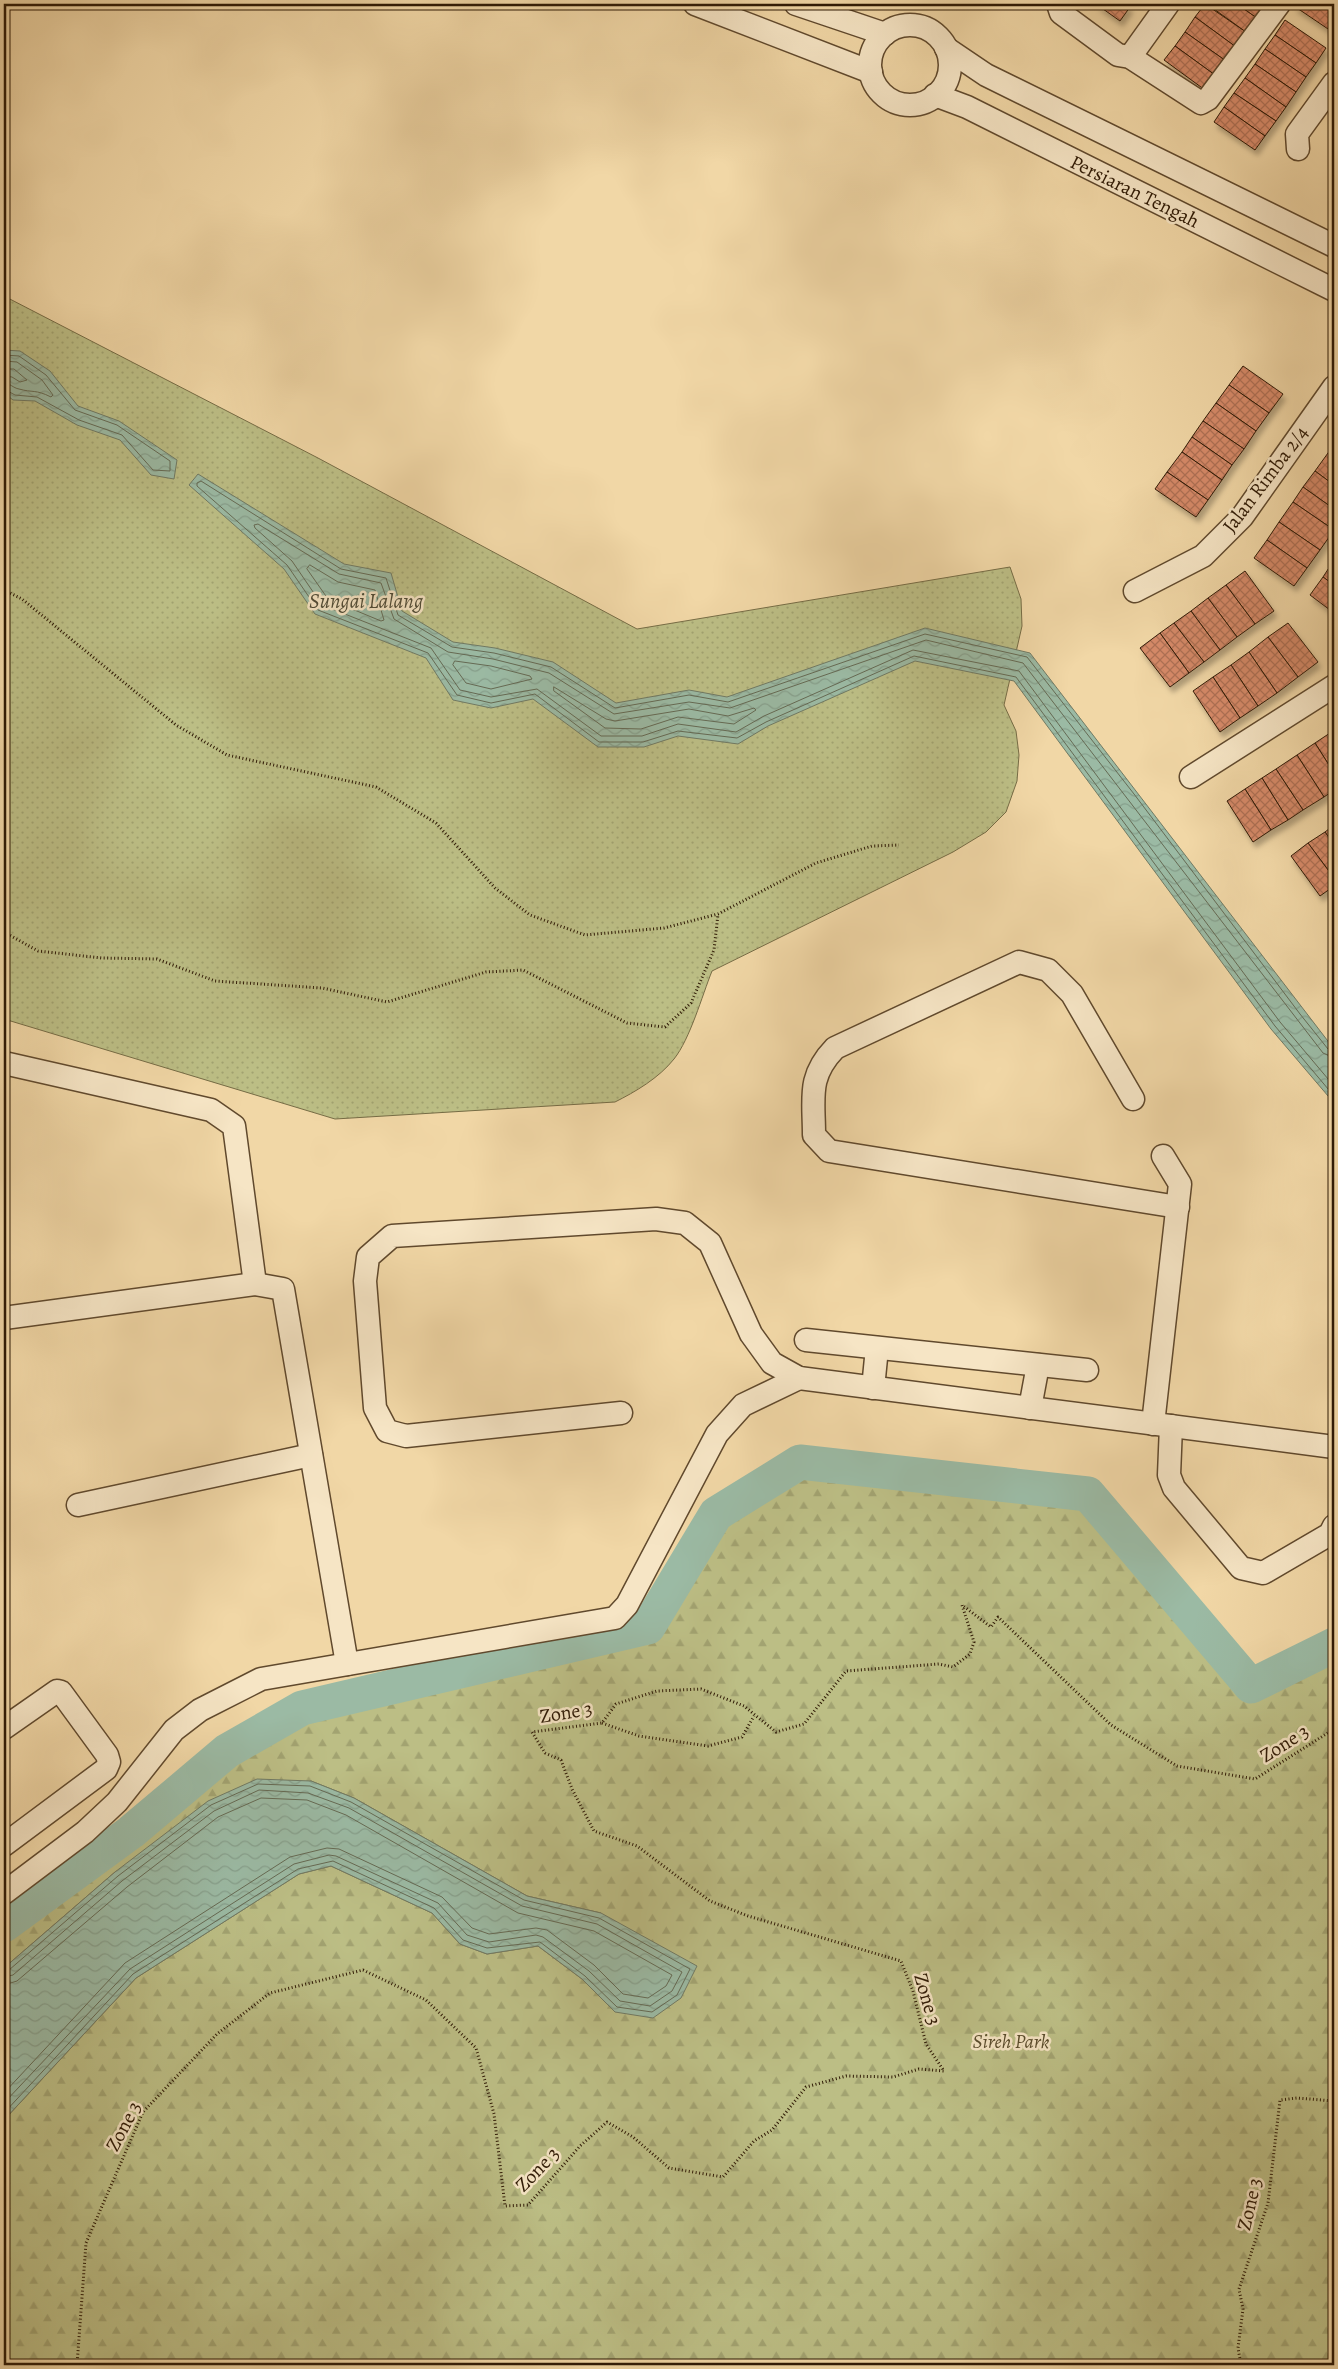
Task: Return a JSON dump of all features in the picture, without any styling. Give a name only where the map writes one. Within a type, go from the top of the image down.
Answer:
[{"type":"street","points":[[695,4],[871,72]]},
{"type":"street","points":[[796,4],[885,34],[872,51],[871,72],[879,90],[896,102],[916,104],[935,95],[947,78],[949,58],[946,48]]},
{"type":"street","points":[[1058,4],[1058,10],[1061,13],[1118,56],[1130,57],[1196,102],[1205,102],[1279,4]]},
{"type":"street","points":[[1130,57],[1168,4]]},
{"type":"street","name":"Persiaran Tengah","points":[[885,34],[903,26],[924,27],[940,39],[946,48],[986,75],[1334,246]]},
{"type":"street","points":[[1298,149],[1298,134],[1334,83]]},
{"type":"street","name":"Persiaran Tengah","points":[[935,95],[967,107],[1334,290]]},
{"type":"street","name":"Jalan Rimba 2/4","points":[[1136,591],[1203,556],[1242,517],[1334,386]]},
{"type":"street","points":[[1191,777],[1334,686]]},
{"type":"street","points":[[1133,1099],[1072,994],[1048,970],[1019,962],[834,1048],[823,1060],[814,1077],[814,1135],[829,1151],[1178,1207]]},
{"type":"street","points":[[4,1063],[211,1110],[234,1126],[255,1284]]},
{"type":"street","points":[[1163,1156],[1180,1184],[1162,1425],[1169,1474],[1174,1488],[1241,1568],[1263,1573],[1330,1534],[1334,1526]]},
{"type":"street","points":[[621,1413],[406,1436],[387,1431],[376,1408],[365,1282],[368,1256],[392,1236],[656,1219],[685,1223],[710,1243],[751,1334],[766,1356],[772,1363],[800,1378],[1334,1447]]},
{"type":"street","points":[[4,1318],[255,1284],[283,1289],[347,1664]]},
{"type":"street","points":[[806,1340],[1087,1370]]},
{"type":"street","points":[[873,1388],[877,1348]]},
{"type":"street","points":[[1030,1408],[1038,1365]]},
{"type":"street","points":[[4,1893],[85,1832],[116,1802],[174,1730],[200,1710],[261,1679],[615,1618],[627,1605],[717,1434],[743,1404],[800,1378]]},
{"type":"street","points":[[78,1505],[311,1455]]},
{"type":"street","points":[[4,1728],[57,1691],[61,1692],[107,1755],[109,1762],[106,1769],[4,1845]]},
{"type":"street","points":[[47,1814],[68,1845]]},
{"type":"path","points":[[4,590],[22,599],[176,725],[227,755],[376,787],[436,823],[495,888],[530,915],[585,935],[664,928],[718,914],[816,864],[872,846],[899,845]]},
{"type":"path","points":[[4,932],[38,951],[102,958],[158,959],[215,982],[322,988],[387,1002],[486,972],[523,970],[627,1023],[665,1027],[691,1003],[714,950],[718,914]]},
{"type":"path","name":"Zone 3","points":[[77,2365],[86,2243],[143,2112],[217,2034],[270,1993],[363,1970],[426,2000],[476,2048],[494,2114],[505,2206],[528,2205],[580,2146],[607,2122],[633,2137],[669,2168],[723,2177],[754,2141],[772,2130],[806,2088],[846,2076],[893,2077],[919,2069],[944,2071],[926,2044],[913,1991],[901,1961],[748,1916],[710,1901],[637,1846],[594,1831],[572,1789],[561,1760],[545,1753],[532,1732],[602,1723],[616,1704],[657,1690],[701,1689],[744,1706],[776,1732],[804,1724],[846,1671],[939,1664],[953,1667],[970,1654],[974,1642],[962,1605],[991,1627],[998,1617],[1111,1725],[1177,1766],[1255,1779],[1334,1729]]},
{"type":"path","points":[[602,1723],[639,1736],[708,1746],[742,1736],[754,1716]]},
{"type":"path","name":"Zone 3","points":[[1241,2365],[1238,2348],[1244,2309],[1239,2289],[1268,2204],[1280,2100],[1297,2098],[1334,2101]]},
{"type":"green space","points":[[4,296],[318,458],[637,629],[1010,567],[1021,599],[1022,626],[1004,705],[1016,731],[1019,755],[1017,781],[1006,812],[986,832],[953,852],[712,971],[680,1051],[668,1066],[654,1078],[639,1089],[615,1102],[335,1119],[4,1019]]},
{"type":"green space","name":"Sireh Park","points":[[800,1462],[1088,1494],[1251,1685],[1334,1645],[1334,2365],[4,2365],[4,2120],[136,1978],[299,1874],[331,1866],[432,1913],[460,1944],[487,1954],[538,1946],[582,1979],[615,2012],[601,1913],[527,1896],[354,1798],[311,1781],[115,1872],[4,1968],[4,1925],[131,1832],[227,1751],[302,1708],[648,1627],[716,1514]]},
{"type":"water","points":[[4,350],[20,351],[50,371],[78,406],[119,421],[177,460],[174,479],[151,475],[120,440],[77,425],[35,401],[13,400],[4,393]]},
{"type":"water","name":"Sungai Lalang","points":[[198,474],[344,564],[391,573],[402,611],[453,642],[495,648],[553,662],[616,703],[689,690],[727,697],[925,628],[1030,653],[1334,1049],[1334,1103],[1271,1029],[1014,681],[915,661],[768,726],[738,744],[678,736],[644,747],[598,747],[533,699],[491,708],[453,700],[426,658],[315,614],[284,569],[189,485]]},
{"type":"water","points":[[257,1779],[311,1781],[354,1798],[527,1896],[601,1913],[697,1966],[681,1998],[653,2018],[615,2012],[582,1979],[538,1946],[487,1954],[460,1944],[432,1913],[331,1866],[299,1874],[136,1978],[4,2120],[4,1968],[115,1872],[208,1801]]},
{"type":"building","points":[[1096,4],[1126,4],[1130,7],[1120,21]]},
{"type":"building","points":[[1205,4],[1246,32],[1236,47],[1195,17]]},
{"type":"building","points":[[1207,4],[1237,4],[1257,18],[1246,32]]},
{"type":"building","points":[[1237,4],[1267,4],[1257,18]]},
{"type":"building","points":[[1296,4],[1323,4],[1334,12],[1334,33],[1294,6]]},
{"type":"building","points":[[1323,4],[1334,4],[1334,12]]},
{"type":"building","points":[[1195,17],[1236,47],[1226,61],[1185,32]]},
{"type":"building","points":[[1285,20],[1326,48],[1316,63],[1275,35]]},
{"type":"building","points":[[1185,32],[1226,61],[1215,75],[1175,46]]},
{"type":"building","points":[[1275,35],[1316,63],[1306,77],[1265,49]]},
{"type":"building","points":[[1175,46],[1215,75],[1205,90],[1164,60]]},
{"type":"building","points":[[1265,49],[1306,77],[1296,92],[1255,64]]},
{"type":"building","points":[[1255,64],[1296,92],[1286,107],[1245,78]]},
{"type":"building","points":[[1245,78],[1286,107],[1276,121],[1234,93]]},
{"type":"building","points":[[1234,93],[1276,121],[1265,136],[1224,107]]},
{"type":"building","points":[[1224,107],[1265,136],[1255,150],[1214,122]]},
{"type":"building","points":[[1243,366],[1283,394],[1269,413],[1229,385]]},
{"type":"building","points":[[1229,385],[1269,413],[1256,431],[1216,403]]},
{"type":"building","points":[[1216,403],[1256,431],[1244,449],[1203,421]]},
{"type":"building","points":[[1203,421],[1244,449],[1232,465],[1192,437]]},
{"type":"building","points":[[1192,437],[1232,465],[1222,480],[1182,452]]},
{"type":"building","points":[[1334,444],[1334,458],[1328,453]]},
{"type":"building","points":[[1182,452],[1222,480],[1208,500],[1167,472]]},
{"type":"building","points":[[1328,453],[1334,458],[1334,485],[1315,471]]},
{"type":"building","points":[[1315,471],[1334,485],[1334,509],[1303,487]]},
{"type":"building","points":[[1167,472],[1208,500],[1196,517],[1155,489]]},
{"type":"building","points":[[1303,487],[1334,509],[1334,530],[1293,502]]},
{"type":"building","points":[[1293,502],[1334,530],[1320,550],[1279,522]]},
{"type":"building","points":[[1279,522],[1320,550],[1307,568],[1267,540]]},
{"type":"building","points":[[1267,540],[1307,568],[1294,586],[1254,558]]},
{"type":"building","points":[[1334,560],[1334,585],[1323,577]]},
{"type":"building","points":[[1245,571],[1274,611],[1255,624],[1226,585]]},
{"type":"building","points":[[1323,577],[1334,585],[1334,613],[1310,595]]},
{"type":"building","points":[[1226,585],[1255,624],[1237,637],[1208,598]]},
{"type":"building","points":[[1208,598],[1237,637],[1220,650],[1191,611]]},
{"type":"building","points":[[1191,611],[1220,650],[1204,662],[1174,623]]},
{"type":"building","points":[[1174,623],[1204,662],[1189,673],[1160,633]]},
{"type":"building","points":[[1288,623],[1318,662],[1298,677],[1268,637]]},
{"type":"building","points":[[1160,633],[1189,673],[1170,687],[1140,648]]},
{"type":"building","points":[[1268,637],[1298,677],[1277,693],[1249,652]]},
{"type":"building","points":[[1249,652],[1277,693],[1258,706],[1231,665]]},
{"type":"building","points":[[1231,665],[1258,706],[1240,718],[1213,677]]},
{"type":"building","points":[[1213,677],[1240,718],[1220,732],[1193,691]]},
{"type":"building","points":[[1334,732],[1334,773],[1315,743]]},
{"type":"building","points":[[1315,743],[1334,773],[1334,790],[1324,797],[1297,755]]},
{"type":"building","points":[[1297,755],[1324,797],[1303,810],[1276,769]]},
{"type":"building","points":[[1276,769],[1303,810],[1288,820],[1262,778]]},
{"type":"building","points":[[1262,778],[1288,820],[1271,830],[1245,789]]},
{"type":"building","points":[[1245,789],[1271,830],[1253,842],[1227,801]]},
{"type":"building","points":[[1334,825],[1334,845],[1325,832]]},
{"type":"building","points":[[1325,832],[1334,845],[1334,878],[1308,843]]},
{"type":"building","points":[[1308,843],[1334,878],[1334,886],[1320,896],[1291,856]]},
{"type":"waterway","points":[[4,1925],[131,1832],[227,1751],[302,1708],[648,1627],[716,1514],[800,1462],[1088,1494],[1251,1686],[1334,1645]]}]
